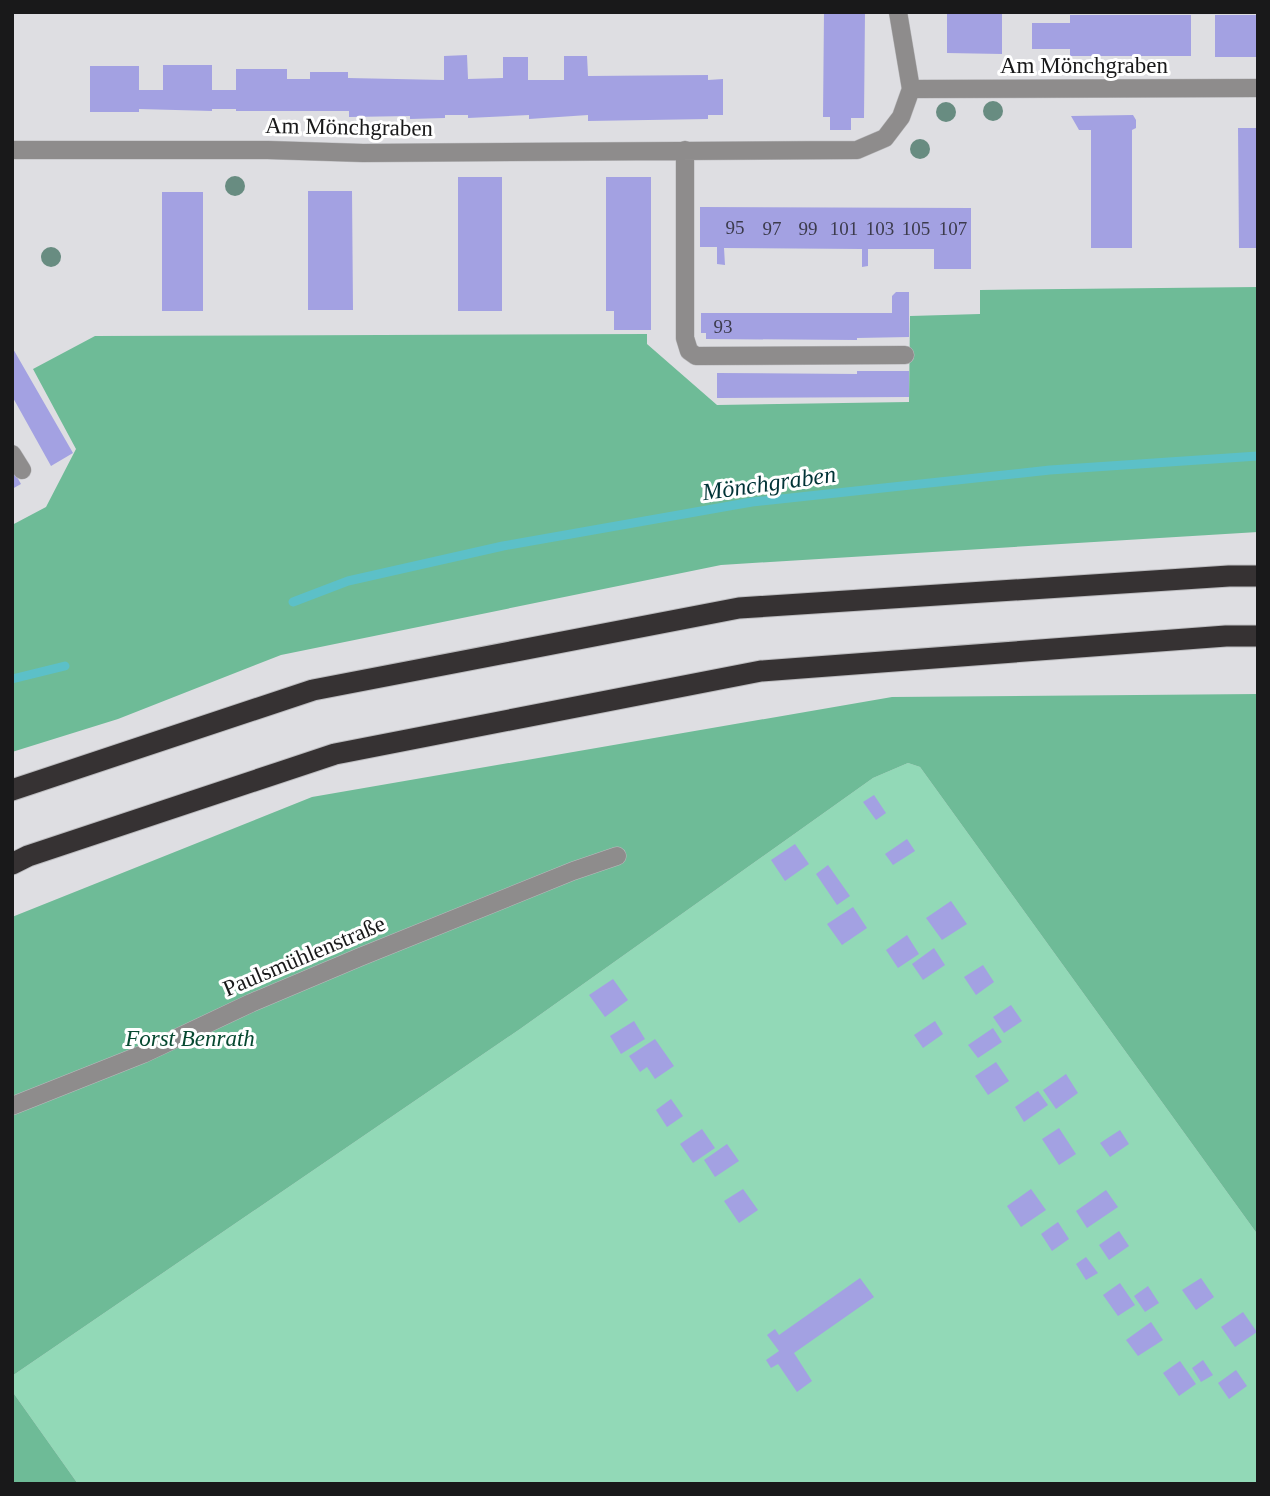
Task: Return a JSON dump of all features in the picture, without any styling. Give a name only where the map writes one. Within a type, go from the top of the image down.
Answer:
[{"type":"highway","points":[[12,790],[313,690],[739,608],[1258,576]]},
{"type":"highway","points":[[12,864],[28,856],[334,754],[761,671],[1226,636],[1258,636]]},
{"type":"street","points":[[898,12],[911,89]]},
{"type":"street","name":"Am Mönchgraben","points":[[12,150],[363,153],[857,150],[885,138],[901,117],[911,89],[1258,88]]},
{"type":"street","points":[[685,150],[685,338],[689,351],[696,356],[905,355]]},
{"type":"street","points":[[12,454],[22,470]]},
{"type":"street","name":"Paulsmühlenstraße","points":[[12,1106],[144,1054],[251,1003],[360,957],[573,871],[617,856]]},
{"type":"green space","points":[[1258,287],[1258,532],[721,565],[281,655],[118,719],[12,752],[12,525],[46,507],[76,449],[33,369],[95,336],[647,334],[647,344],[717,405],[909,402],[910,316],[980,314],[980,290]]},
{"type":"green space","name":"Forst Benrath","points":[[1258,694],[1258,1235],[920,767],[908,763],[873,778],[520,1029],[12,1376],[12,917],[312,797],[892,697]]},
{"type":"green space","points":[[908,763],[920,767],[1258,1235],[1258,1484],[78,1484],[12,1391],[12,1376],[520,1029],[873,778]]},
{"type":"green space","points":[[12,1391],[78,1484],[12,1484]]},
{"type":"building","points":[[824,12],[865,12],[864,118],[851,118],[851,130],[830,130],[830,117],[823,117]]},
{"type":"building","points":[[947,12],[1002,12],[1002,54],[947,53]]},
{"type":"building","points":[[1070,15],[1191,15],[1191,56],[1070,56],[1070,49],[1032,49],[1032,23],[1070,23]]},
{"type":"building","points":[[1215,15],[1258,15],[1258,57],[1215,57]]},
{"type":"building","points":[[467,55],[468,79],[503,78],[503,57],[528,57],[528,80],[564,80],[564,56],[587,56],[588,76],[708,75],[708,80],[723,79],[723,115],[708,115],[708,119],[588,121],[588,115],[529,119],[529,115],[468,118],[468,115],[445,115],[445,118],[410,119],[410,116],[349,117],[349,111],[139,109],[139,112],[90,112],[90,66],[139,66],[139,90],[163,90],[163,65],[212,65],[212,90],[236,90],[236,69],[287,69],[287,79],[310,79],[310,72],[348,72],[348,78],[444,80],[444,56]]},
{"type":"building","points":[[1133,115],[1136,128],[1132,130],[1132,248],[1091,248],[1091,130],[1079,130],[1071,116]]},
{"type":"building","points":[[1238,128],[1258,128],[1258,248],[1239,248]]},
{"type":"building","points":[[458,177],[502,177],[502,311],[458,311]]},
{"type":"building","points":[[606,177],[651,177],[651,330],[614,330],[614,311],[606,311]]},
{"type":"building","points":[[308,191],[352,191],[353,310],[308,310]]},
{"type":"building","points":[[162,192],[203,192],[203,311],[162,311]]},
{"type":"building","points":[[700,207],[971,208],[971,269],[934,269],[934,249],[868,249],[868,266],[862,267],[862,249],[724,248],[725,265],[717,264],[717,247],[700,247]]},
{"type":"building","points":[[896,292],[909,292],[909,337],[857,340],[706,339],[706,333],[701,333],[701,313],[892,313],[892,296]]},
{"type":"building","points":[[12,347],[73,453],[51,466],[12,396]]},
{"type":"building","points":[[857,371],[909,371],[909,397],[717,398],[717,373],[857,374]]},
{"type":"building","points":[[12,468],[21,484],[12,489]]},
{"type":"building","points":[[874,795],[886,813],[876,820],[863,802]]},
{"type":"building","points":[[907,839],[915,851],[893,865],[885,854]]},
{"type":"building","points":[[795,844],[809,864],[785,881],[771,860]]},
{"type":"building","points":[[828,865],[850,896],[837,905],[816,874]]},
{"type":"building","points":[[951,901],[967,924],[942,940],[926,918]]},
{"type":"building","points":[[853,907],[867,928],[842,945],[827,924]]},
{"type":"building","points":[[907,935],[919,954],[898,968],[886,950]]},
{"type":"building","points":[[934,948],[945,965],[923,980],[912,964]]},
{"type":"building","points":[[983,965],[994,982],[976,995],[964,977]]},
{"type":"building","points":[[613,979],[628,1000],[605,1017],[589,995]]},
{"type":"building","points":[[1011,1005],[1022,1021],[1004,1033],[993,1017]]},
{"type":"building","points":[[634,1021],[645,1039],[621,1054],[610,1036]]},
{"type":"building","points":[[935,1021],[943,1034],[923,1048],[914,1035]]},
{"type":"building","points":[[993,1028],[1002,1042],[978,1058],[968,1045]]},
{"type":"building","points":[[655,1039],[674,1066],[655,1079],[647,1067],[640,1072],[629,1056]]},
{"type":"building","points":[[996,1062],[1009,1081],[988,1095],[975,1076]]},
{"type":"building","points":[[1066,1074],[1078,1093],[1056,1109],[1043,1090]]},
{"type":"building","points":[[1038,1091],[1048,1105],[1024,1122],[1015,1107]]},
{"type":"building","points":[[671,1099],[683,1116],[667,1127],[656,1110]]},
{"type":"building","points":[[1059,1128],[1076,1154],[1059,1165],[1042,1139]]},
{"type":"building","points":[[702,1129],[715,1148],[693,1163],[680,1144]]},
{"type":"building","points":[[1120,1130],[1129,1144],[1110,1157],[1100,1143]]},
{"type":"building","points":[[727,1144],[739,1161],[715,1177],[704,1160]]},
{"type":"building","points":[[743,1189],[758,1210],[739,1223],[724,1201]]},
{"type":"building","points":[[1031,1189],[1046,1210],[1021,1227],[1007,1206]]},
{"type":"building","points":[[1106,1190],[1118,1207],[1087,1228],[1076,1211]]},
{"type":"building","points":[[1058,1222],[1069,1239],[1052,1251],[1041,1234]]},
{"type":"building","points":[[1119,1231],[1129,1246],[1109,1260],[1099,1245]]},
{"type":"building","points":[[1086,1257],[1098,1273],[1086,1280],[1076,1264]]},
{"type":"building","points":[[860,1278],[874,1297],[794,1353],[812,1381],[797,1392],[778,1364],[771,1368],[766,1360],[779,1351],[767,1335],[775,1329],[779,1335]]},
{"type":"building","points":[[1201,1278],[1214,1297],[1196,1310],[1182,1290]]},
{"type":"building","points":[[1120,1283],[1135,1305],[1118,1316],[1103,1295]]},
{"type":"building","points":[[1148,1286],[1159,1303],[1145,1312],[1134,1296]]},
{"type":"building","points":[[1243,1312],[1257,1332],[1235,1347],[1221,1327]]},
{"type":"building","points":[[1151,1322],[1163,1340],[1138,1356],[1126,1340]]},
{"type":"building","points":[[1203,1360],[1213,1375],[1201,1382],[1192,1368]]},
{"type":"building","points":[[1180,1361],[1196,1384],[1179,1396],[1163,1373]]},
{"type":"building","points":[[1236,1370],[1247,1386],[1229,1399],[1218,1383]]},
{"type":"waterway","name":"Mönchgraben","points":[[293,602],[348,581],[503,546],[752,502],[1050,470],[1258,456]]},
{"type":"waterway","name":"Mönchgraben","points":[[12,679],[65,666]]}]
